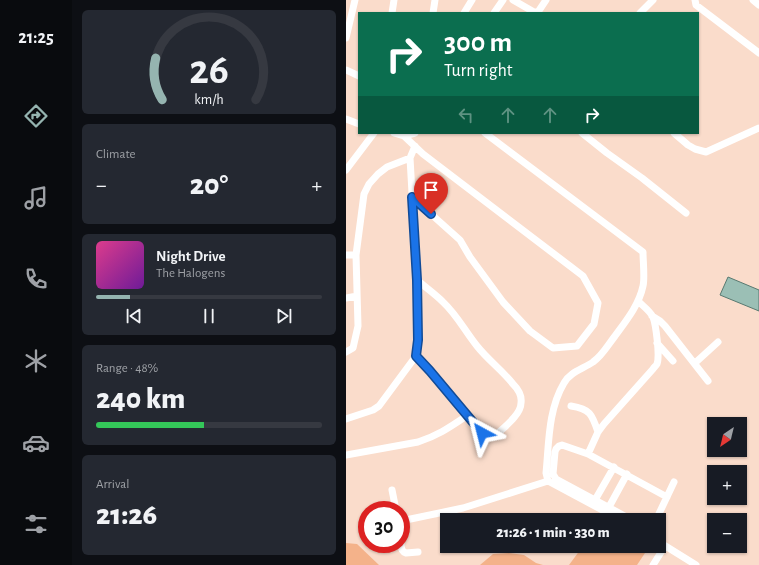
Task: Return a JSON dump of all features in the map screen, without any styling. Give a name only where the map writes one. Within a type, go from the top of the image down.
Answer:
[{"type":"street","points":[[346,38],[355,0]]},
{"type":"street","points":[[392,12],[394,0]]},
{"type":"street","points":[[433,12],[435,0]]},
{"type":"street","points":[[465,12],[472,0]]},
{"type":"street","points":[[495,12],[503,0]]},
{"type":"street","points":[[513,0],[534,12],[538,12],[546,0]]},
{"type":"street","points":[[641,12],[653,0]]},
{"type":"street","points":[[696,0],[696,5],[759,53]]},
{"type":"street","points":[[753,0],[759,4]]},
{"type":"street","points":[[346,70],[358,76]]},
{"type":"street","points":[[346,119],[358,124]]},
{"type":"street","points":[[675,134],[694,149],[706,152],[759,128]]},
{"type":"street","points":[[346,170],[373,134]]},
{"type":"street","points":[[405,134],[423,154],[583,276],[598,303],[594,324],[578,346],[553,348],[530,331],[502,302],[470,257],[460,240],[412,197]]},
{"type":"street","points":[[486,134],[643,252],[644,285],[638,301],[628,318],[602,354],[594,362],[575,372],[564,382],[552,417],[546,473],[548,481]]},
{"type":"street","points":[[583,134],[686,213]]},
{"type":"street","points":[[346,419],[373,410],[379,406],[416,356],[418,340],[417,280],[410,158],[415,146]]},
{"type":"street","points":[[346,352],[353,348],[358,326],[356,255],[364,194],[378,174],[387,167],[410,158]]},
{"type":"street","points":[[346,255],[356,255]]},
{"type":"street","points":[[416,356],[486,436],[495,436],[517,414],[521,407],[520,394],[513,384],[486,357],[448,307],[417,280]]},
{"type":"street","points":[[346,298],[357,296]]},
{"type":"street","points":[[638,301],[652,316],[660,320],[708,381]]},
{"type":"street","points":[[588,454],[598,432],[604,424],[657,364],[657,342],[652,316]]},
{"type":"street","points":[[657,342],[672,361]]},
{"type":"street","points":[[695,363],[718,342]]},
{"type":"street","points":[[571,406],[580,408],[591,414],[598,432]]},
{"type":"street","points":[[346,455],[426,439],[446,430],[468,414]]},
{"type":"street","points":[[620,513],[554,477],[555,452],[559,446],[562,445],[588,454],[667,497]]},
{"type":"street","points":[[595,500],[614,467]]},
{"type":"street","points":[[610,507],[627,474]]},
{"type":"street","points":[[410,519],[463,508],[548,481],[608,513]]},
{"type":"street","points":[[659,513],[674,482]]},
{"type":"street","points":[[392,490],[394,501]]},
{"type":"street","points":[[666,546],[696,565]]},
{"type":"street","points":[[404,553],[418,552]]},
{"type":"street","points":[[653,565],[658,553]]},
{"type":"shaded area","points":[[346,543],[357,544],[358,553],[366,553],[379,565],[346,565]]},
{"type":"shaded area","points":[[509,553],[524,555],[536,563],[543,565],[480,565],[493,554]]},
{"type":"shaded area","points":[[578,553],[645,553],[637,565],[569,565]]},
{"type":"building","points":[[728,277],[759,290],[759,311],[720,295]]},
{"type":"route","points":[[431,214],[412,197],[417,280],[418,340],[416,356],[468,414],[482,433]]}]
